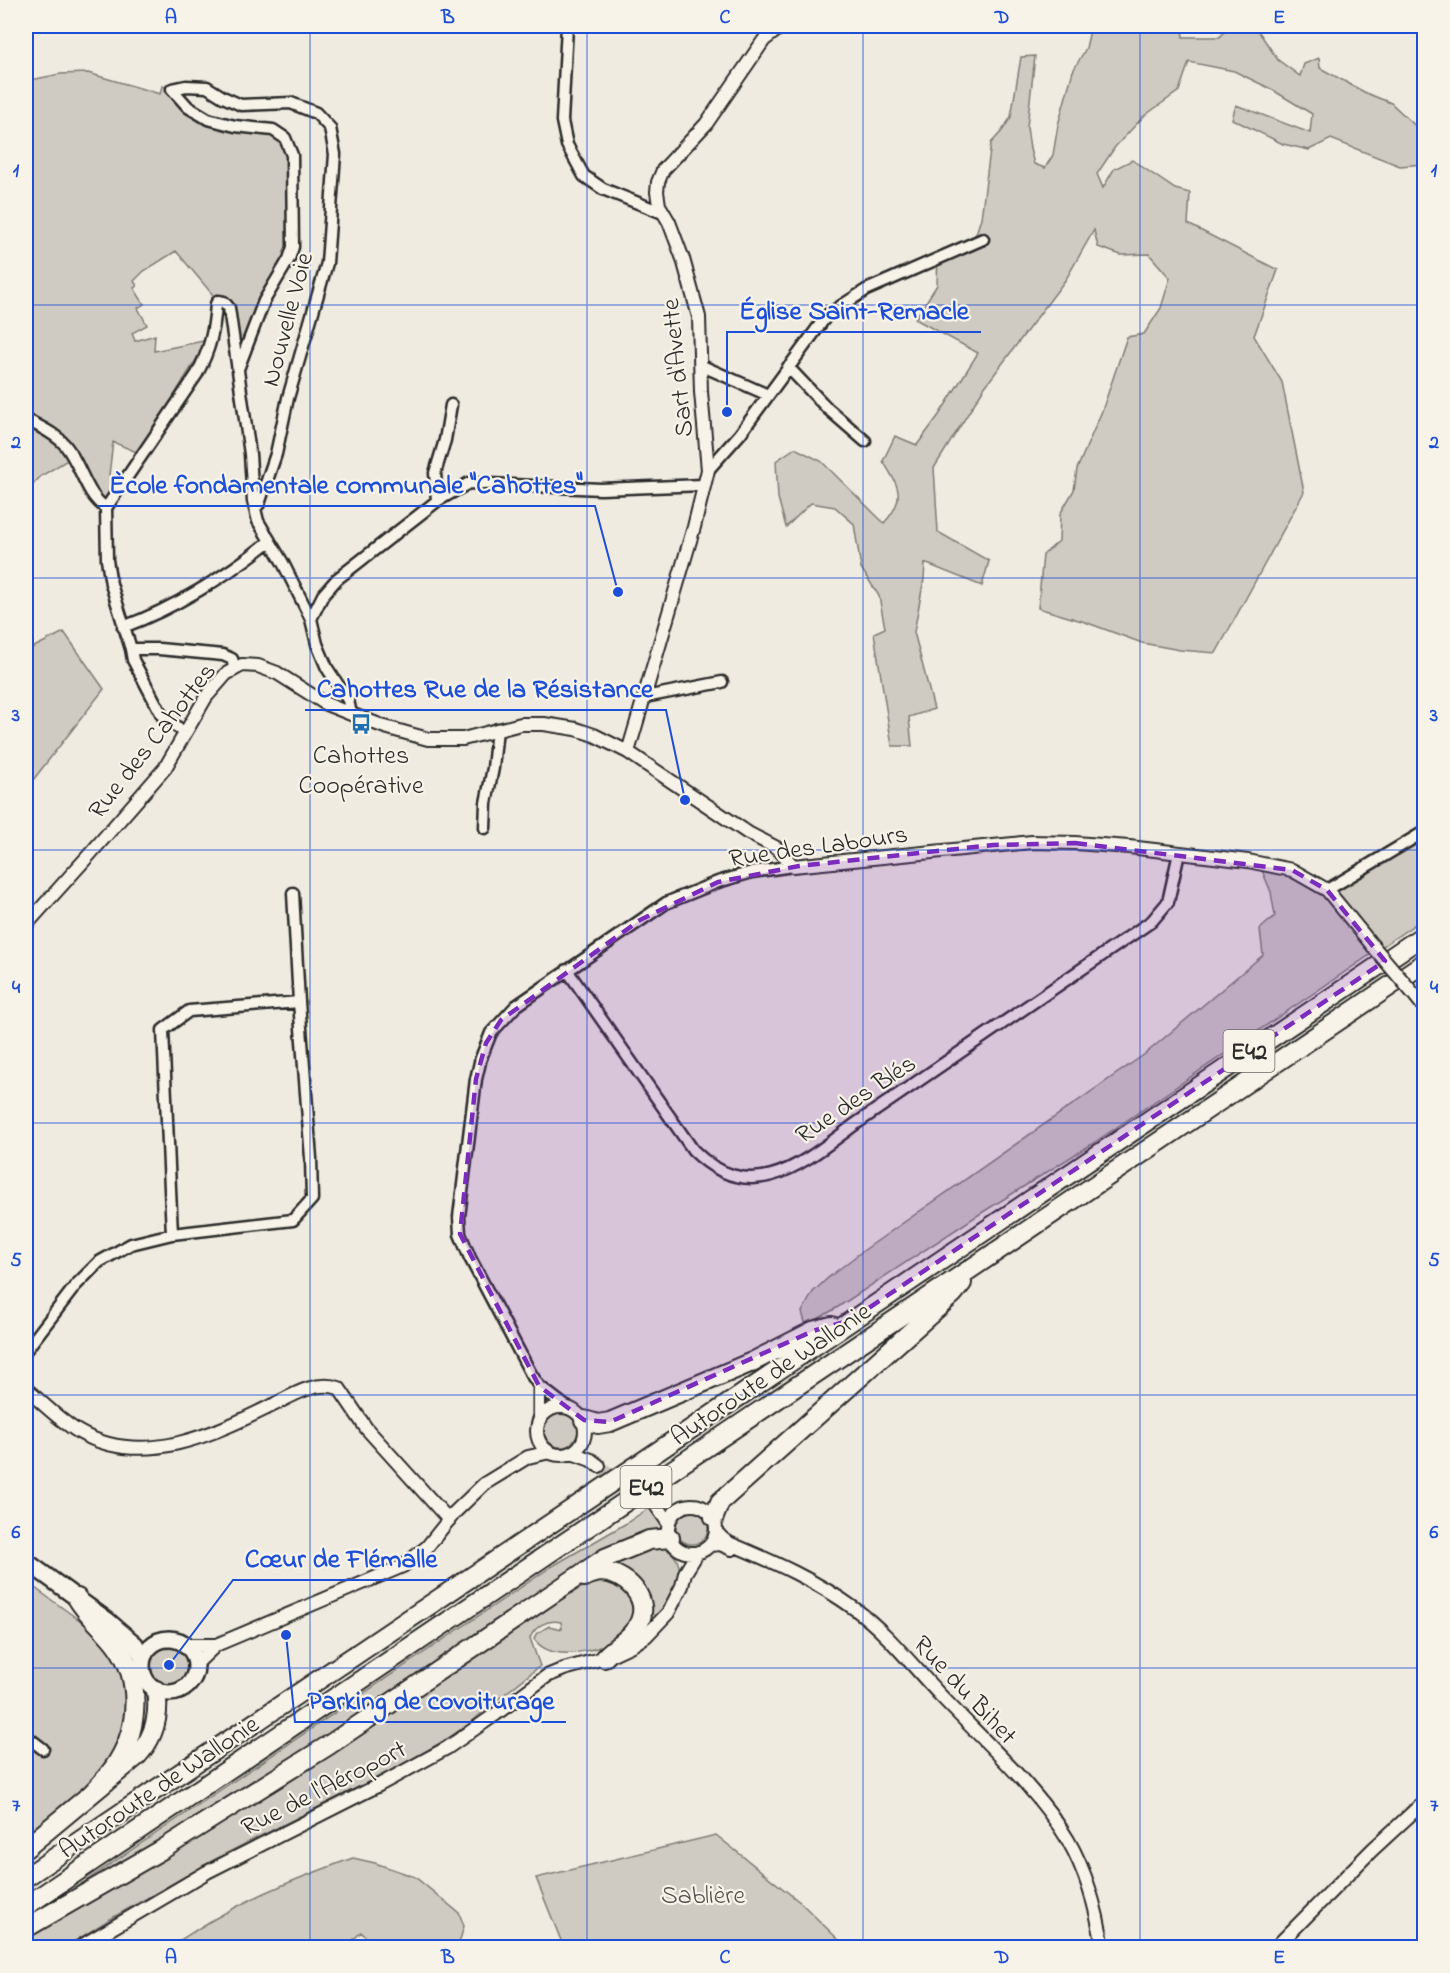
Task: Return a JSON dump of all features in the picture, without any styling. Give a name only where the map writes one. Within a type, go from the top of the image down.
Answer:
[{"type":"highway","name":"Autoroute de Wallonie","points":[[26,1877],[1425,935]]},
{"type":"highway","name":"Autoroute de Wallonie","points":[[26,1906],[1425,963]]},
{"type":"highway","points":[[715,1525],[720,1502],[953,1294],[976,1264]]},
{"type":"highway","points":[[584,1420],[598,1424],[610,1422],[752,1362],[813,1331],[851,1320]]},
{"type":"highway","points":[[26,1928],[163,1849],[329,1745],[605,1558],[649,1540],[672,1536]]},
{"type":"highway","points":[[568,1582],[601,1572],[623,1578],[638,1592],[641,1601],[640,1620],[628,1637],[616,1645],[604,1658]]},
{"type":"highway","points":[[77,1599],[86,1613],[99,1623],[120,1649],[133,1684],[135,1704],[126,1746],[109,1774],[92,1793]]},
{"type":"highway","points":[[26,1848],[147,1746],[156,1718],[158,1702],[156,1690]]},
{"type":"main road","points":[[26,1561],[107,1620],[135,1644],[143,1657]]},
{"type":"main road","points":[[107,1620],[136,1633],[160,1640],[176,1640],[186,1645],[194,1654],[196,1664],[192,1680],[183,1690],[170,1694],[156,1690],[143,1676],[141,1666],[143,1657],[150,1647],[160,1640]]},
{"type":"street","points":[[567,26],[562,121],[567,145],[584,176],[603,189],[663,213]]},
{"type":"street","name":"Sart d'Avette","points":[[708,470],[700,365],[699,317],[683,258],[659,205],[658,182],[663,170],[706,124],[764,40],[782,26]]},
{"type":"street","name":"Nouvelle Voie","points":[[238,369],[264,301],[293,248],[292,155],[285,138],[273,130],[235,126],[208,119],[188,107],[172,89],[186,86],[207,87],[242,105],[291,103],[316,113],[330,128],[335,154],[327,263],[288,398],[276,454],[259,504],[255,508]]},
{"type":"street","points":[[628,752],[694,527],[708,470],[740,434],[827,315],[834,309],[866,290],[982,239]]},
{"type":"street","points":[[184,732],[163,717],[133,660],[107,560],[106,508],[197,374],[208,353],[218,302],[224,302],[230,308],[258,521],[283,563],[311,619],[317,644],[327,668],[348,700],[351,714]]},
{"type":"street","points":[[700,365],[768,395]]},
{"type":"street","points":[[788,368],[827,408],[864,441]]},
{"type":"street","points":[[437,501],[435,473],[445,440],[451,405]]},
{"type":"street","points":[[26,419],[64,443],[78,464],[92,494],[106,508]]},
{"type":"street","points":[[311,619],[324,595],[337,579],[437,501],[469,483],[591,489],[703,485]]},
{"type":"street","points":[[123,627],[197,591],[270,541]]},
{"type":"street","points":[[130,650],[223,655],[232,659],[235,669]]},
{"type":"street","name":"Rue des Cahottes","points":[[26,925],[165,768],[206,698],[226,674],[242,665],[258,666],[277,673],[326,704],[385,728],[428,739],[463,739],[521,724],[544,724],[576,729],[628,752],[748,833],[777,848],[794,867]]},
{"type":"street","points":[[645,697],[722,682]]},
{"type":"street","points":[[487,827],[486,803],[493,768],[496,729]]},
{"type":"street","points":[[1327,890],[1425,832]]},
{"type":"street","name":"Rue des Labours","points":[[566,1406],[539,1386],[470,1258],[460,1234],[459,1217],[476,1080],[491,1033],[516,1006],[666,903],[752,872],[1032,843],[1076,843],[1248,861],[1292,870],[1327,890],[1425,1007]]},
{"type":"street","name":"Rue des Blés","points":[[567,970],[693,1150],[703,1160],[720,1170],[740,1177],[762,1178],[781,1174],[823,1149],[1152,921],[1168,902],[1179,853]]},
{"type":"street","points":[[26,1350],[75,1285],[99,1262],[131,1244],[172,1234],[293,1220],[312,1199],[294,893]]},
{"type":"street","points":[[172,1234],[163,1030],[189,1011],[299,1002]]},
{"type":"street","points":[[26,1389],[78,1431],[100,1441],[125,1448],[153,1449],[181,1444],[206,1435],[310,1388],[332,1386],[339,1388],[349,1399],[366,1428],[449,1520]]},
{"type":"street","name":"Rue des Labours","points":[[539,1386],[539,1419]]},
{"type":"street","points":[[528,1457],[537,1434],[539,1419],[550,1409],[566,1406],[573,1409],[584,1420],[586,1428],[583,1443],[572,1453]]},
{"type":"street","points":[[537,1434],[544,1448],[550,1452],[557,1455],[572,1453],[595,1462],[583,1443]]},
{"type":"street","points":[[196,1664],[216,1645],[403,1566],[427,1547],[468,1497],[484,1484],[528,1457],[550,1452]]},
{"type":"street","name":"Rue du Bihet","points":[[672,1536],[655,1504],[677,1510],[684,1506],[701,1506],[723,1539],[821,1586],[858,1612],[1040,1801],[1069,1842],[1087,1880],[1099,1922],[1103,1947]]},
{"type":"street","points":[[677,1510],[672,1536],[685,1573]]},
{"type":"street","points":[[672,1536],[687,1552],[698,1552],[710,1545],[715,1525]]},
{"type":"street","name":"Rue du Bihet","points":[[710,1545],[720,1544],[728,1547],[817,1592],[854,1617],[886,1648],[1047,1822],[1064,1848],[1081,1885],[1095,1947]]},
{"type":"street","name":"Rue de l'Aéroport","points":[[78,1947],[207,1872],[447,1748],[547,1676],[604,1658],[634,1644],[658,1625],[676,1600],[685,1573],[698,1552]]},
{"type":"street","points":[[186,1645],[216,1645]]},
{"type":"street","points":[[26,1736],[43,1749]]},
{"type":"street","points":[[1275,1947],[1372,1850],[1424,1803]]},
{"type":"highlighted area","points":[[1075,843],[1292,870],[1327,890],[1385,961],[851,1320],[813,1331],[610,1422],[584,1420],[539,1386],[460,1234],[476,1079],[486,1043],[501,1020],[640,920],[718,882],[799,866],[993,845]]},
{"type":"green space","points":[[1091,26],[1182,26],[1183,37],[1220,37],[1229,26],[1250,26],[1259,32],[1278,60],[1300,76],[1304,64],[1319,58],[1320,68],[1366,93],[1391,103],[1424,134],[1424,161],[1423,164],[1400,166],[1331,139],[1309,150],[1283,144],[1232,119],[1236,105],[1310,133],[1312,114],[1271,89],[1234,71],[1189,62],[1179,91],[1144,116],[1115,147],[1097,174],[1103,188],[1114,169],[1132,160],[1175,189],[1190,193],[1188,224],[1278,270],[1254,336],[1282,382],[1304,492],[1216,653],[1180,650],[1142,643],[1038,608],[1043,555],[1059,541],[1060,514],[1074,490],[1077,469],[1102,411],[1127,337],[1144,334],[1161,308],[1170,278],[1149,254],[1121,255],[1098,247],[1094,230],[1066,279],[984,388],[934,468],[938,532],[989,561],[982,586],[925,563],[914,632],[934,709],[909,717],[912,746],[892,746],[874,633],[885,628],[879,596],[861,568],[854,524],[835,507],[811,503],[786,527],[778,498],[776,461],[795,448],[821,461],[884,523],[891,514],[896,506],[898,492],[883,461],[895,436],[917,445],[978,353],[915,319],[937,285],[938,253],[962,244],[976,234],[981,218],[991,143],[1011,117],[1021,57],[1035,56],[1027,127],[1034,164],[1045,168],[1053,155],[1058,125],[1073,71],[1086,48]]},
{"type":"green space","points":[[88,73],[160,94],[162,86],[172,89],[208,119],[273,130],[292,155],[292,239],[243,360],[229,308],[218,301],[176,251],[144,271],[134,281],[137,286],[134,288],[144,304],[138,308],[147,325],[132,333],[135,341],[155,335],[154,351],[208,340],[139,453],[113,442],[109,475],[119,482],[108,501],[101,501],[74,456],[41,476],[26,492],[26,81],[60,74]]},
{"type":"green space","points":[[64,632],[104,689],[26,789],[26,651]]},
{"type":"green space","points":[[1424,838],[1424,918],[1095,1142],[806,1326],[802,1312],[813,1292],[829,1277],[1145,1054],[1263,955],[1260,929],[1275,916],[1271,892],[1256,856],[1290,863],[1337,889]]},
{"type":"green space","points":[[561,1413],[573,1418],[578,1430],[573,1442],[561,1447],[549,1442],[544,1430],[549,1418]]},
{"type":"green space","points":[[649,1508],[661,1522],[662,1531],[355,1725],[26,1921],[551,1567]]},
{"type":"green space","points":[[692,1512],[703,1517],[708,1528],[703,1539],[692,1544],[681,1539],[676,1528],[681,1517]]},
{"type":"green space","points":[[662,1547],[674,1555],[679,1565],[678,1577],[667,1602],[641,1632],[646,1608],[604,1567],[649,1548]]},
{"type":"green space","points":[[600,1577],[621,1583],[638,1610],[620,1637],[600,1647],[576,1653],[563,1653],[542,1647],[534,1639],[536,1634],[549,1626],[562,1629],[561,1622],[542,1624],[530,1638],[540,1666],[461,1731],[396,1768],[223,1855],[110,1919],[66,1947],[26,1947],[26,1936],[544,1609]]},
{"type":"green space","points":[[28,1583],[107,1640],[130,1682],[124,1737],[95,1778],[26,1838],[26,1584]]},
{"type":"green space","points":[[169,1644],[183,1650],[189,1664],[183,1678],[169,1684],[155,1678],[149,1664],[155,1650]]},
{"type":"green space","name":"Sablière","points":[[716,1835],[801,1903],[846,1947],[560,1947],[562,1943],[536,1878]]},
{"type":"green space","points":[[353,1858],[415,1877],[459,1913],[464,1926],[458,1947],[376,1947],[361,1932],[346,1947],[169,1947],[249,1900]]},
{"type":"tunnel","points":[[599,1466],[655,1504]]},
{"type":"place","name":"Église Saint-Remacle","points":[[727,412]]},
{"type":"place","name":"Ècole fondamentale communale \"Cahottes\"","points":[[618,592]]},
{"type":"place","name":"Cahottes Coopérative","points":[[361,724]]},
{"type":"place","name":"Cahottes Rue de la Résistance","points":[[685,800]]},
{"type":"place","name":"Parking de covoiturage","points":[[286,1635]]},
{"type":"place","name":"Cœur de Flémalle","points":[[169,1665]]}]
